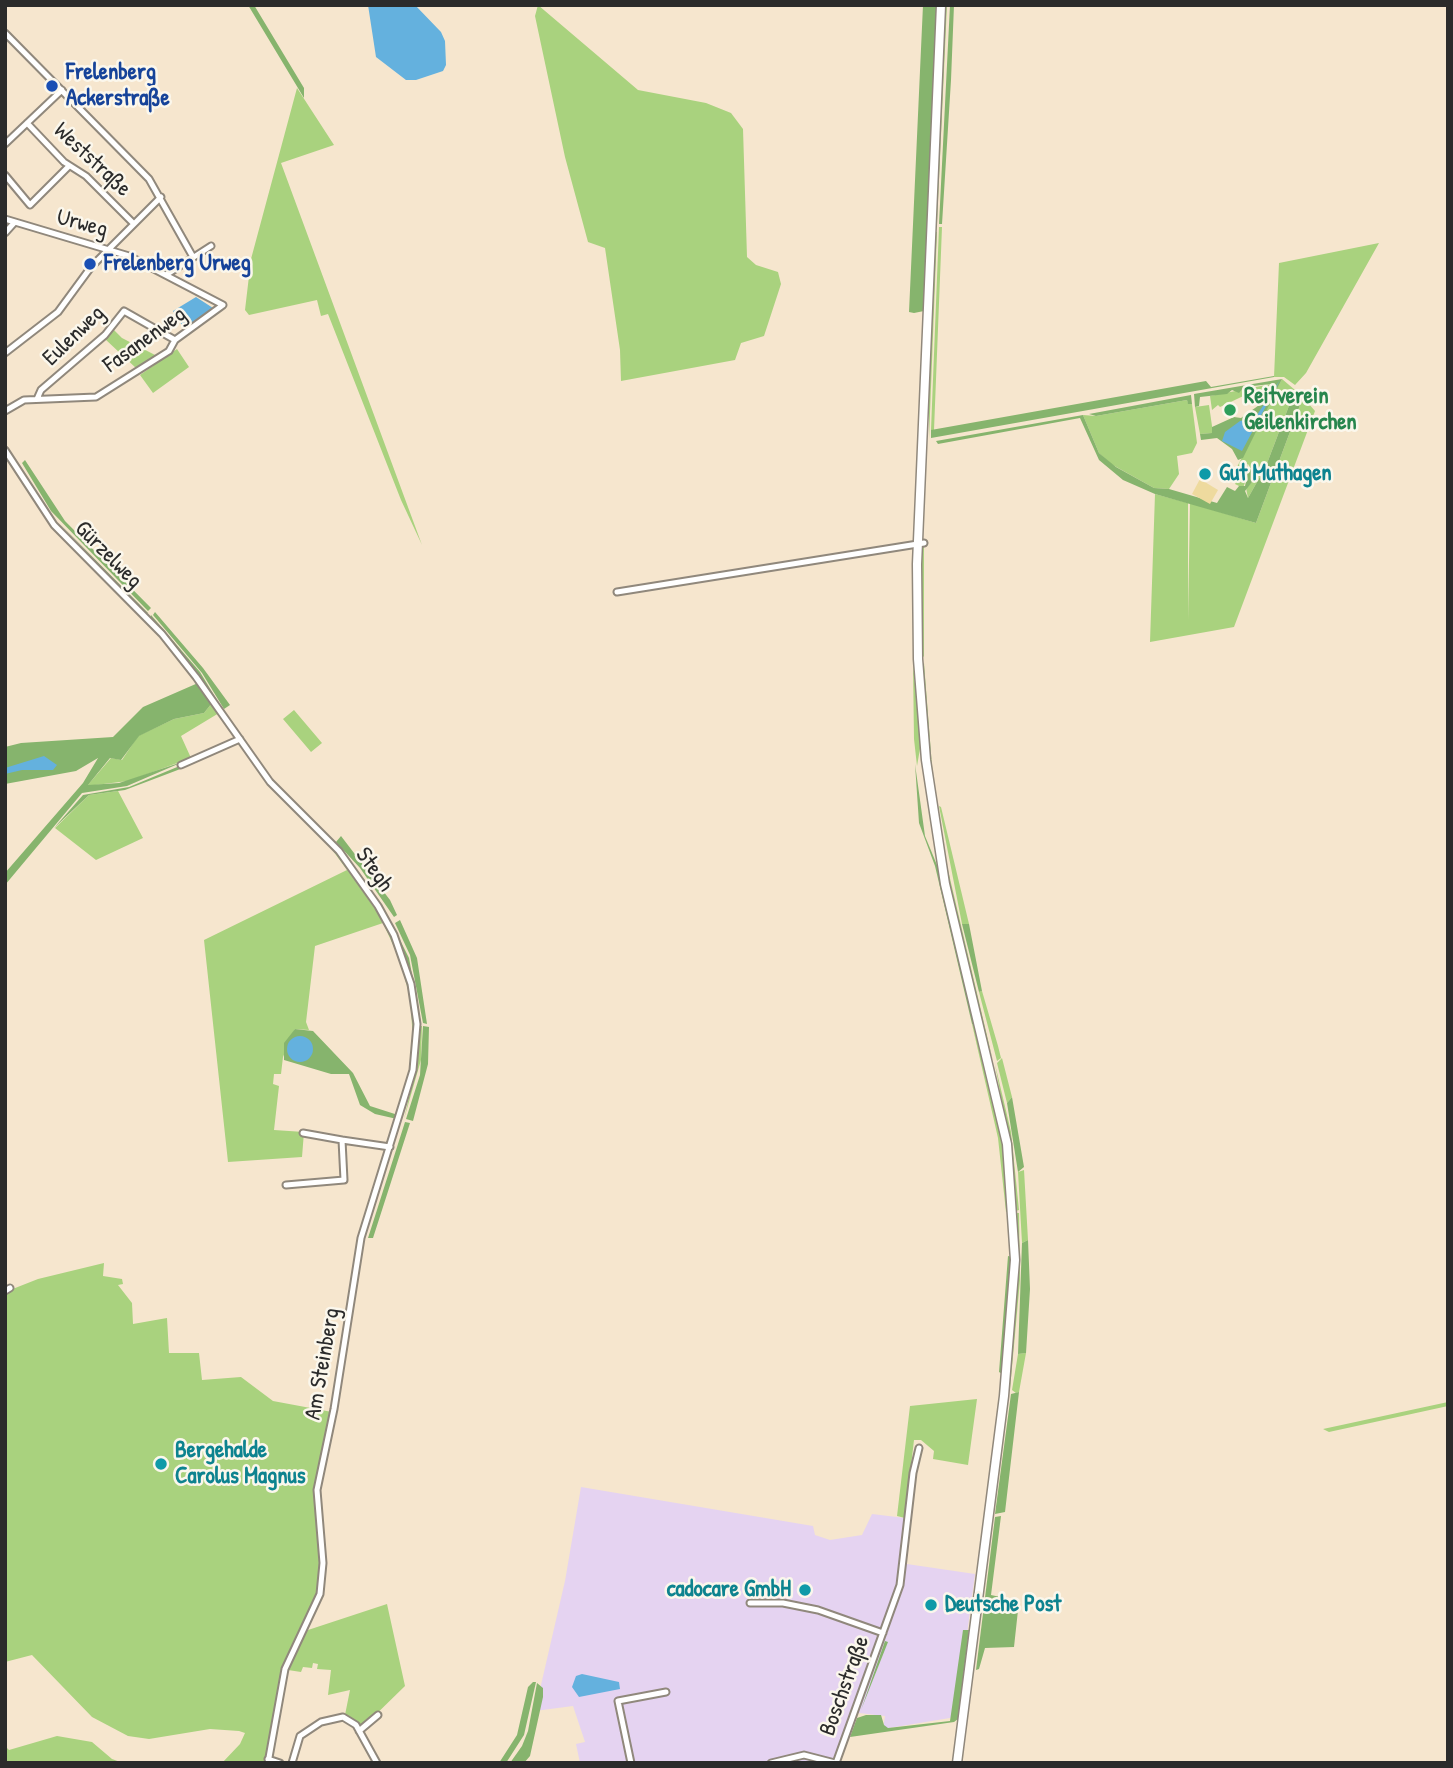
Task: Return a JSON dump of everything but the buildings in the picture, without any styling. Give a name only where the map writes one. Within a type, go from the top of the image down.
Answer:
[{"type":"main road","points":[[941,5],[918,659],[929,782],[945,884],[1004,1123],[1015,1239],[1015,1283],[1004,1396],[957,1763]]},
{"type":"street","points":[[5,33],[149,179],[192,257]]},
{"type":"street","points":[[5,47],[13,41]]},
{"type":"street","points":[[5,144],[62,90]]},
{"type":"street","name":"Weststraße","points":[[27,124],[69,166],[86,176],[133,223]]},
{"type":"street","points":[[5,175],[30,205],[69,166]]},
{"type":"street","points":[[5,353],[58,312],[108,249],[161,197]]},
{"type":"street","name":"Urweg","points":[[5,219],[129,256],[223,305]]},
{"type":"street","points":[[5,233],[14,223]]},
{"type":"street","points":[[166,275],[211,246]]},
{"type":"street","name":"Fasanenweg","points":[[5,411],[24,400],[96,397],[174,347],[176,340],[223,305]]},
{"type":"street","name":"Eulenweg","points":[[37,399],[41,390],[105,335],[124,311],[176,340]]},
{"type":"street","name":"Gürzelweg","points":[[5,450],[54,525],[142,612],[196,677]]},
{"type":"street","points":[[617,592],[921,543]]},
{"type":"street","name":"Stegh","points":[[196,677],[275,788],[339,851],[378,906],[407,966],[417,1024],[416,1052]]},
{"type":"street","points":[[181,765],[240,739]]},
{"type":"street","name":"Am Steinberg","points":[[268,1761],[285,1669],[320,1594],[323,1563],[317,1490],[334,1409],[361,1238],[407,1095],[416,1052]]},
{"type":"street","points":[[303,1133],[390,1147]]},
{"type":"street","points":[[286,1185],[344,1180],[342,1140]]},
{"type":"street","points":[[883,1633],[900,1585],[913,1473],[919,1448]]},
{"type":"street","name":"Boschstraße","points":[[750,1603],[783,1603],[817,1611],[883,1633],[836,1763]]},
{"type":"street","points":[[631,1763],[618,1701],[666,1692]]},
{"type":"street","points":[[359,1731],[378,1715]]},
{"type":"street","points":[[292,1763],[300,1736],[321,1722],[343,1717],[352,1720],[375,1760],[368,1763]]},
{"type":"street","points":[[771,1763],[804,1755],[836,1763]]},
{"type":"street","points":[[268,1761],[280,1763]]},
{"type":"shaded area","points":[[581,1487],[813,1526],[815,1535],[830,1540],[862,1535],[872,1514],[905,1518],[900,1563],[975,1574],[956,1717],[883,1729],[885,1716],[850,1712],[833,1763],[580,1763],[576,1744],[585,1742],[573,1706],[535,1711],[565,1581]]},
{"type":"green space","points":[[248,5],[254,5],[304,88],[304,98]]},
{"type":"green space","points":[[538,5],[638,90],[706,103],[731,113],[743,129],[747,257],[756,265],[778,272],[781,284],[764,336],[741,343],[735,360],[621,381],[620,350],[605,248],[588,242],[565,157],[535,16]]},
{"type":"green space","points":[[923,5],[939,5],[924,311],[914,313],[909,312]]},
{"type":"green space","points":[[947,5],[937,223],[935,220]]},
{"type":"green space","points":[[950,5],[954,5],[951,80],[942,224],[939,224]]},
{"type":"green space","points":[[297,88],[334,145],[281,163],[422,545],[401,500],[328,314],[321,316],[317,300],[249,315],[245,310],[251,259]]},
{"type":"green space","points":[[939,227],[942,227],[934,430],[931,430]]},
{"type":"green space","points":[[934,232],[937,232],[929,439],[929,375]]},
{"type":"green space","points":[[1379,243],[1306,373],[1295,385],[1284,377],[1274,377],[1279,263]]},
{"type":"green space","points":[[113,329],[122,338],[157,356],[137,369],[105,339]]},
{"type":"green space","points":[[177,349],[189,367],[153,393],[140,375]]},
{"type":"green space","points":[[1274,376],[931,438],[931,430],[1206,381],[1211,387]]},
{"type":"green space","points":[[1282,379],[1295,390],[1266,466],[1248,498],[1246,488],[1252,482],[1253,472],[1248,464],[1242,469],[1247,477],[1243,488],[1235,484],[1242,473],[1236,469]]},
{"type":"green space","points":[[1282,379],[1243,458],[1238,460],[1232,449],[1217,438],[1201,440],[1200,434],[1212,433],[1212,427],[1234,417],[1241,418],[1262,403],[1271,384],[1244,387],[1239,393],[1232,390],[1227,394],[1200,397],[1199,406],[1195,407],[1194,394]]},
{"type":"green space","points":[[1271,384],[1262,403],[1254,391],[1212,410],[1210,396]]},
{"type":"green space","points":[[1295,390],[1303,397],[1256,523],[1155,494],[1123,480],[1099,460],[1080,418],[938,444],[936,441],[1083,415],[1099,453],[1116,467],[1154,488],[1169,489],[1217,503],[1227,487],[1235,491],[1239,486],[1245,486],[1247,477],[1240,466],[1243,461],[1253,472],[1252,482],[1245,491],[1248,498],[1266,466]]},
{"type":"green space","points":[[1191,395],[1192,404],[1188,404],[1187,400],[1096,416],[1089,414]]},
{"type":"green space","points":[[1303,397],[1315,411],[1234,627],[1150,642],[1155,494],[1188,503],[1188,620],[1190,503],[1256,523]]},
{"type":"green space","points":[[1187,400],[1192,404],[1197,443],[1192,453],[1177,456],[1179,474],[1169,489],[1154,488],[1111,464],[1099,453],[1083,415],[1096,416]]},
{"type":"green space","points":[[1209,405],[1213,433],[1200,434],[1195,407]]},
{"type":"green space","points":[[25,460],[65,521],[151,608],[148,611],[51,511],[22,463]]},
{"type":"green space","points":[[58,522],[148,613],[145,613]]},
{"type":"green space","points":[[921,544],[924,544],[924,657],[921,654]]},
{"type":"green space","points":[[155,612],[203,668],[230,705],[224,709],[202,673],[153,615]]},
{"type":"green space","points":[[151,615],[200,672],[217,700],[150,619]]},
{"type":"green space","points":[[924,663],[933,779],[944,853],[993,1061],[963,951],[943,854],[928,749],[921,667]]},
{"type":"green space","points":[[913,664],[921,743],[917,766],[914,739]]},
{"type":"green space","points":[[198,683],[212,703],[204,713],[174,719],[139,736],[121,760],[110,758],[88,785],[119,783],[185,761],[127,786],[82,793],[5,885],[5,873],[83,783],[98,758],[76,771],[5,784],[5,747],[21,743],[113,737],[143,707]]},
{"type":"green space","points":[[212,703],[219,713],[181,736],[191,758],[128,781],[87,786],[111,758],[122,760],[138,736],[174,719],[204,713]]},
{"type":"green space","points":[[294,710],[322,743],[311,752],[283,719]]},
{"type":"green space","points":[[915,764],[925,836],[939,870],[977,1027],[972,1024],[935,866],[919,823]]},
{"type":"green space","points":[[182,765],[183,768],[125,790],[89,795],[54,828],[83,795],[129,787]]},
{"type":"green space","points":[[118,791],[143,838],[96,860],[55,828],[89,795]]},
{"type":"green space","points":[[939,806],[941,807],[969,924],[962,924]]},
{"type":"green space","points":[[341,836],[390,900],[397,915],[394,917],[360,868],[336,842]]},
{"type":"green space","points":[[327,840],[380,916],[395,943],[408,980],[415,1026],[413,1062],[407,1084],[413,1040],[410,997],[399,958],[383,923],[315,946],[306,1022],[309,1030],[295,1029],[283,1057],[281,1074],[274,1074],[273,1084],[279,1086],[274,1130],[304,1132],[302,1157],[228,1162],[204,940],[347,870]]},
{"type":"green space","points":[[400,920],[417,958],[427,1024],[423,1023],[410,955],[395,923]]},
{"type":"green space","points":[[391,922],[409,958],[421,1023],[418,1023],[411,976]]},
{"type":"green space","points":[[962,924],[969,924],[982,991],[979,992]]},
{"type":"green space","points":[[982,991],[1001,1058],[997,1061],[979,992]]},
{"type":"green space","points":[[972,1024],[977,1027],[1003,1134],[1010,1210],[1006,1212],[998,1138]]},
{"type":"green space","points":[[419,1026],[422,1026],[421,1060],[404,1119],[417,1063]]},
{"type":"green space","points":[[423,1026],[429,1027],[428,1064],[413,1121],[406,1119],[420,1075]]},
{"type":"green space","points":[[295,1029],[313,1031],[353,1073],[370,1106],[398,1115],[397,1119],[375,1114],[360,1105],[349,1074],[331,1074],[284,1060],[284,1043]]},
{"type":"green space","points":[[1002,1058],[1012,1097],[1007,1103],[997,1063]]},
{"type":"green space","points":[[995,1064],[1011,1132],[1019,1210],[1016,1211],[1009,1141]]},
{"type":"green space","points":[[1012,1097],[1024,1167],[1018,1172],[1007,1103]]},
{"type":"green space","points":[[405,1122],[410,1123],[373,1238],[368,1238]]},
{"type":"green space","points":[[1024,1170],[1028,1240],[1022,1243],[1018,1172]]},
{"type":"green space","points":[[1016,1213],[1019,1213],[1020,1280],[1010,1389],[1017,1284]]},
{"type":"green space","points":[[1028,1240],[1030,1289],[1026,1353],[1018,1354],[1022,1243]]},
{"type":"green space","points":[[1008,1256],[1012,1257],[1004,1375],[999,1372]]},
{"type":"green space","points":[[104,1263],[103,1276],[122,1279],[123,1284],[118,1285],[132,1303],[133,1324],[167,1318],[169,1353],[199,1353],[202,1380],[241,1377],[273,1401],[332,1412],[314,1492],[320,1551],[319,1585],[315,1600],[283,1669],[266,1763],[222,1763],[240,1744],[245,1733],[239,1731],[210,1729],[149,1739],[128,1736],[92,1717],[32,1655],[5,1662],[5,1292],[38,1279]]},
{"type":"green space","points":[[1026,1353],[1019,1392],[1016,1393],[1012,1390],[1018,1354]]},
{"type":"green space","points":[[1019,1392],[1005,1512],[995,1514],[1011,1394]]},
{"type":"green space","points":[[977,1399],[968,1465],[933,1459],[934,1451],[921,1440],[914,1440],[905,1518],[897,1516],[910,1406]]},
{"type":"green space","points":[[1448,1402],[1448,1406],[1329,1432],[1323,1429]]},
{"type":"green space","points":[[1001,1516],[991,1595],[1019,1601],[1014,1647],[985,1648],[979,1669],[976,1670],[995,1517]]},
{"type":"green space","points":[[387,1604],[405,1686],[362,1728],[345,1715],[350,1690],[328,1695],[331,1670],[317,1669],[318,1664],[313,1663],[312,1668],[303,1667],[301,1672],[288,1670],[295,1650],[308,1630]]},
{"type":"green space","points":[[963,1630],[969,1630],[958,1719],[954,1722],[850,1737],[857,1718],[866,1715],[881,1715],[888,1728],[950,1721]]},
{"type":"green space","points":[[885,1641],[888,1642],[861,1710]]},
{"type":"green space","points":[[536,1682],[524,1735],[506,1763],[499,1763],[517,1735],[528,1687]]},
{"type":"green space","points":[[537,1683],[543,1688],[543,1697],[530,1756],[524,1763],[510,1763],[522,1746],[528,1731]]},
{"type":"green space","points":[[57,1736],[92,1742],[112,1759],[123,1763],[5,1763],[5,1746],[9,1750]]},
{"type":"sand","points":[[1200,479],[1218,490],[1210,504],[1192,494]]},
{"type":"water","points":[[368,5],[415,5],[441,32],[445,41],[446,65],[443,71],[416,80],[406,80],[376,57]]},
{"type":"water","points":[[196,297],[213,308],[185,330],[173,311]]},
{"type":"water","points":[[1280,380],[1242,451],[1222,441],[1225,432],[1240,421],[1255,418]]},
{"type":"water","points":[[44,756],[57,765],[53,770],[22,770],[5,774],[5,768]]},
{"type":"water","points":[[300,1036],[309,1040],[313,1049],[309,1058],[300,1062],[291,1058],[287,1049],[291,1040]]},
{"type":"water","points":[[582,1674],[619,1682],[620,1689],[579,1697],[572,1687],[576,1676]]},
{"type":"place","name":"Frelenberg Ackerstraße","points":[[52,86]]},
{"type":"place","name":"Frelenberg Urweg","points":[[90,264]]},
{"type":"place","name":"Reitverein Geilenkirchen","points":[[1230,410]]},
{"type":"place","name":"Gut Muthagen","points":[[1205,474]]},
{"type":"place","name":"Bergehalde Carolus Magnus","points":[[161,1464]]},
{"type":"place","name":"cadocare GmbH","points":[[805,1590]]},
{"type":"place","name":"Deutsche Post","points":[[931,1605]]}]
